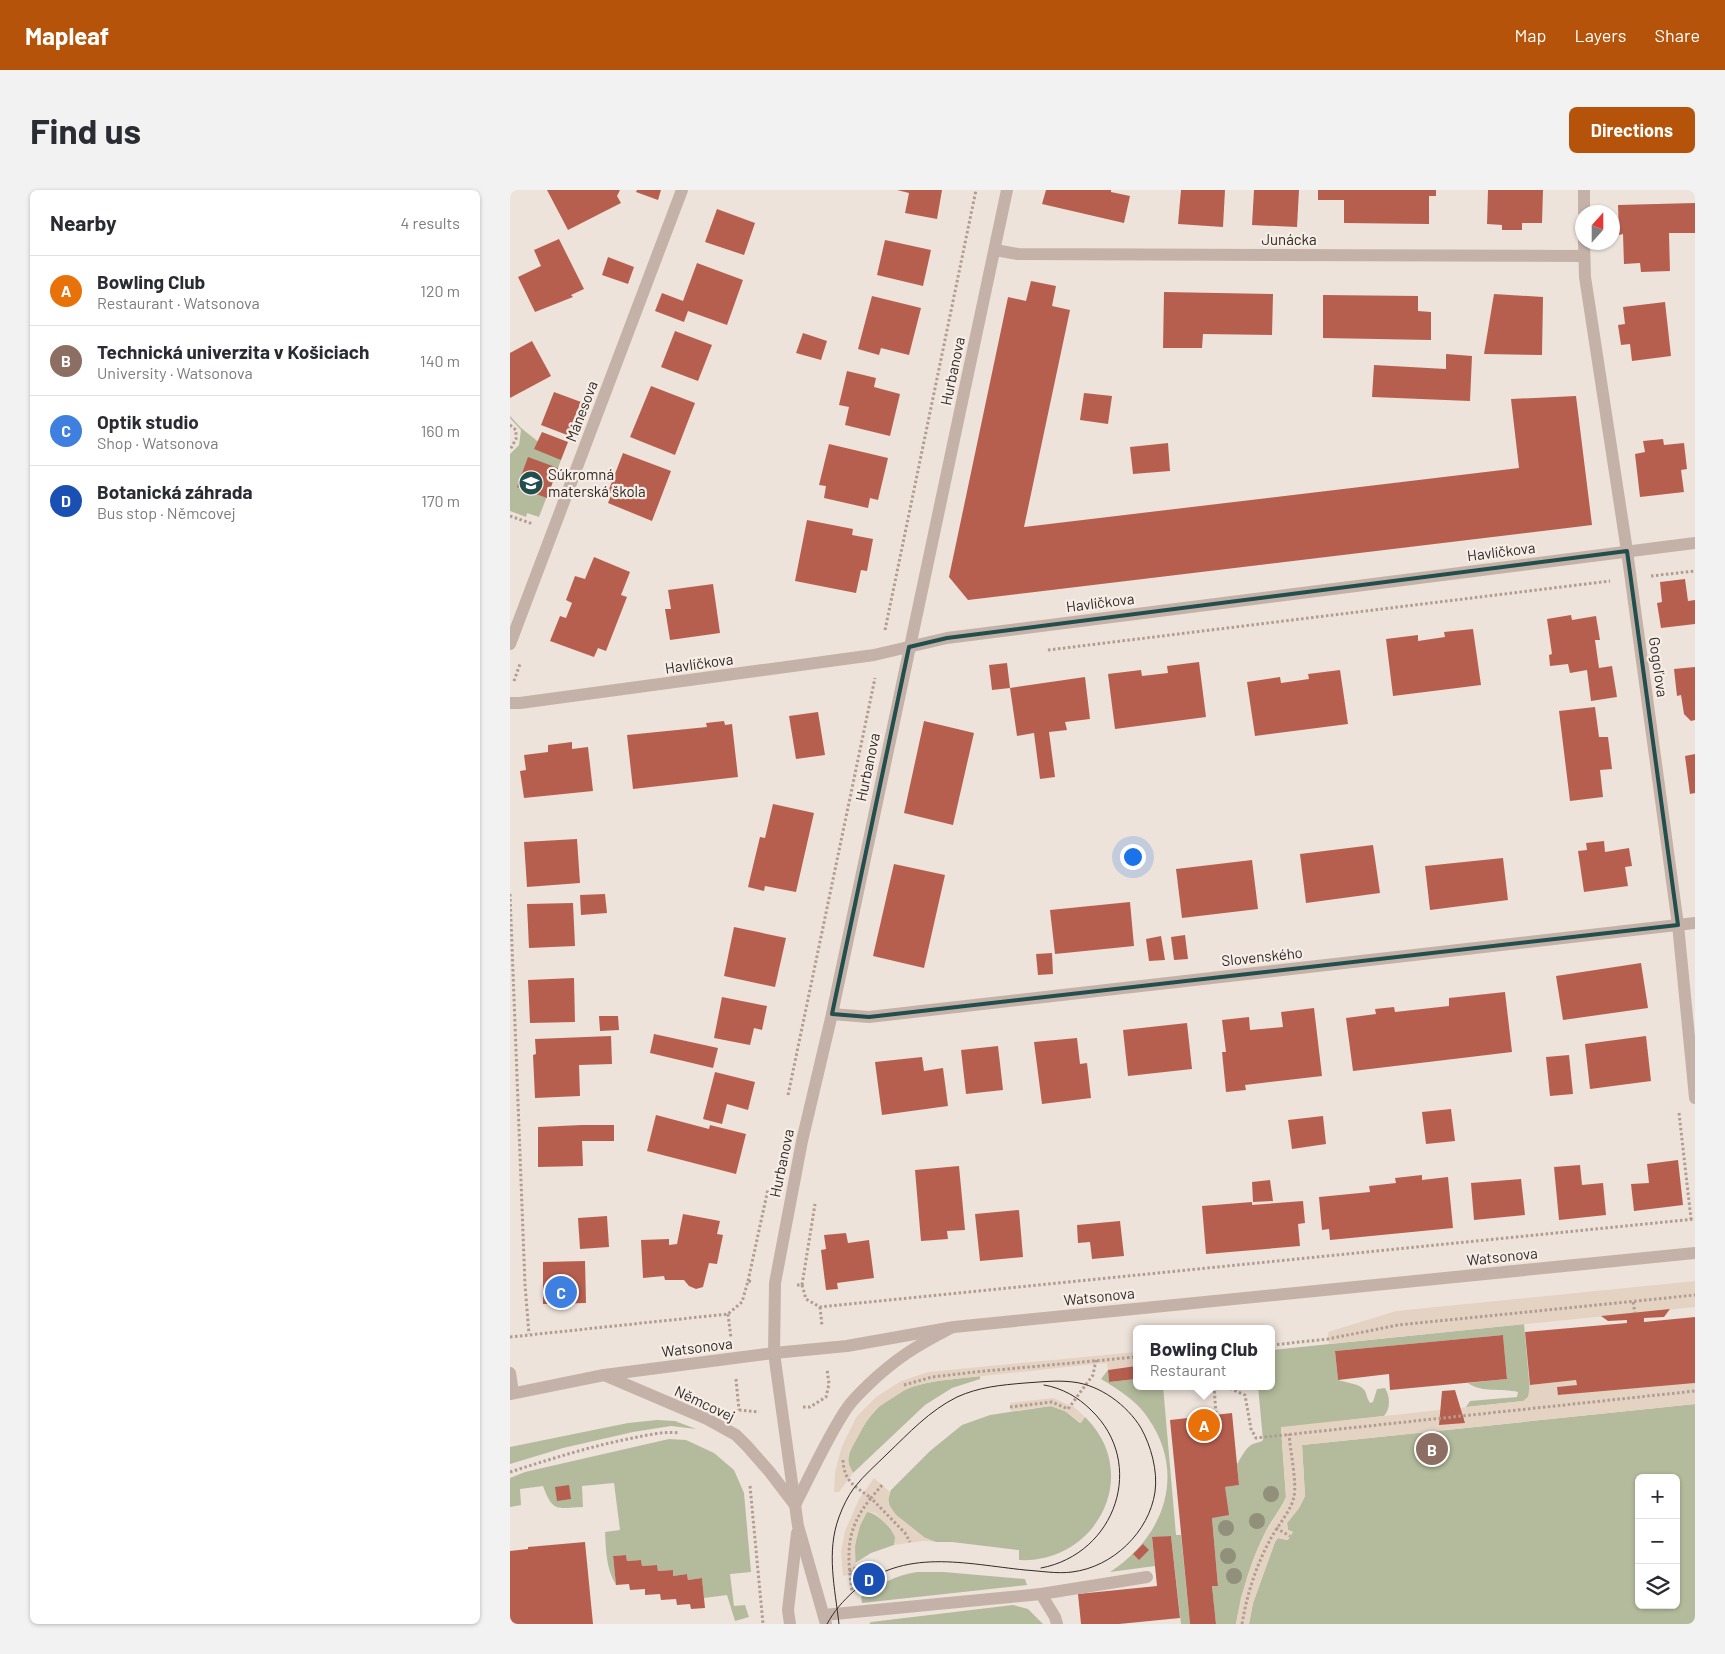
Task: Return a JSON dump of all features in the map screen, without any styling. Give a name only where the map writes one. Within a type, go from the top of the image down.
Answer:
[{"type":"street","name":"Mánesova","points":[[510,644],[682,190]]},
{"type":"street","name":"Hurbanova","points":[[774,1353],[775,1283],[802,1141],[832,1014],[1007,190]]},
{"type":"street","points":[[1584,190],[1584,205]]},
{"type":"street","name":"Junácka","points":[[995,250],[1018,254],[1584,256]]},
{"type":"street","name":"Gogoľova","points":[[1584,250],[1586,286],[1627,551],[1678,925],[1695,1098]]},
{"type":"street","name":"Havlíčkova","points":[[510,702],[529,702],[880,654],[948,638],[1695,543]]},
{"type":"street","name":"Slovenského","points":[[832,1014],[869,1017],[1695,923]]},
{"type":"street","name":"Watsonova","points":[[511,1394],[604,1375],[774,1353],[847,1346],[954,1327],[1695,1253]]},
{"type":"street","points":[[795,1505],[834,1428],[855,1398],[901,1356],[914,1347],[954,1327]]},
{"type":"street","name":"Němcovej","points":[[774,1353],[798,1526],[825,1619]]},
{"type":"street","points":[[510,1373],[511,1394]]},
{"type":"street","name":"Němcovej","points":[[604,1375],[707,1419],[736,1435],[769,1471],[795,1505]]},
{"type":"street","name":"Němcovej","points":[[790,1624],[788,1610],[798,1526]]},
{"type":"street","points":[[825,1619],[854,1612],[1041,1594],[1147,1577]]},
{"type":"street","points":[[1041,1594],[1055,1617],[1057,1624]]},
{"type":"path","points":[[787,1098],[976,190]]},
{"type":"path","points":[[510,425],[516,430],[516,439],[510,450]]},
{"type":"path","points":[[510,516],[524,521]]},
{"type":"path","points":[[1041,651],[1695,571]]},
{"type":"path","points":[[510,894],[525,1286],[529,1334]]},
{"type":"path","points":[[510,1337],[728,1314],[742,1302],[769,1185]]},
{"type":"path","points":[[748,1282],[802,1285],[806,1299],[820,1307],[1695,1219]]},
{"type":"path","points":[[1275,1345],[1328,1339],[1398,1325],[1695,1295]]},
{"type":"path","points":[[1633,1302],[1635,1313]]},
{"type":"path","points":[[739,1410],[755,1412],[810,1406],[826,1397],[829,1384],[820,1307]]},
{"type":"path","points":[[898,1388],[912,1381],[932,1377],[1133,1357]]},
{"type":"path","points":[[1010,1408],[1052,1402],[1068,1409],[1094,1375],[1096,1360]]},
{"type":"path","points":[[1214,1390],[1216,1415]]},
{"type":"path","points":[[1234,1390],[1245,1395],[1251,1428],[1256,1438],[1695,1391]]},
{"type":"path","points":[[510,1472],[558,1456],[609,1443],[672,1432],[682,1433]]},
{"type":"path","points":[[1242,1624],[1246,1602],[1256,1570],[1276,1528],[1292,1505],[1295,1494],[1289,1434]]},
{"type":"path","points":[[845,1453],[843,1458],[847,1480],[871,1498],[905,1534],[910,1542]]},
{"type":"path","points":[[749,1480],[752,1493],[752,1518],[763,1624]]},
{"type":"path","points":[[854,1612],[848,1552],[851,1534],[859,1512],[882,1485]]},
{"type":"path","points":[[1276,1528],[1290,1536]]},
{"type":"path","points":[[849,1571],[856,1568]]},
{"type":"highlighted area","points":[[1627,551],[1678,925],[869,1017],[832,1014],[909,647],[947,638]]},
{"type":"green space","name":"Súkromná materská škola","points":[[510,416],[521,428],[561,460],[539,517],[527,513],[526,517],[510,511],[510,454],[519,445],[521,430]]},
{"type":"green space","points":[[1524,1324],[1530,1391],[1524,1401],[1466,1407],[1470,1401],[1517,1397],[1518,1392],[1479,1388],[1468,1383],[1507,1379],[1503,1335],[1335,1351],[1338,1380],[1363,1388],[1370,1403],[1373,1402],[1377,1389],[1385,1388],[1389,1398],[1388,1409],[1384,1416],[1281,1428],[1286,1497],[1266,1531],[1251,1564],[1236,1624],[1216,1624],[1212,1586],[1218,1586],[1212,1518],[1225,1487],[1239,1485],[1237,1464],[1243,1454],[1251,1445],[1263,1440],[1258,1390],[1275,1390],[1275,1350]]},
{"type":"green space","points":[[1108,1370],[1109,1382],[1133,1379],[1133,1390],[1163,1390],[1176,1535],[1181,1535],[1190,1624],[1181,1624],[1171,1536],[1152,1538],[1155,1566],[1110,1572],[1129,1558],[1156,1523],[1164,1503],[1167,1482],[1166,1461],[1160,1439],[1148,1418],[1121,1391],[1101,1379]]},
{"type":"green space","points":[[980,1376],[980,1379],[952,1388],[925,1405],[853,1473],[848,1459],[850,1451],[869,1419],[881,1405],[909,1388],[941,1381]]},
{"type":"green space","points":[[1695,1404],[1695,1624],[1249,1624],[1253,1603],[1275,1542],[1278,1538],[1287,1540],[1293,1532],[1288,1530],[1287,1523],[1299,1508],[1305,1496],[1302,1445]]},
{"type":"green space","points":[[1051,1406],[1065,1411],[1080,1423],[1085,1417],[1102,1439],[1110,1464],[1110,1488],[1103,1511],[1089,1531],[1070,1547],[1047,1557],[1019,1560],[1019,1550],[952,1542],[936,1542],[925,1538],[890,1508],[888,1499],[891,1490],[930,1451],[962,1425],[990,1415]]},
{"type":"green space","points":[[657,1420],[675,1421],[696,1429],[671,1426],[633,1432],[563,1448],[510,1464],[510,1447],[628,1423]]},
{"type":"green space","points":[[669,1439],[686,1440],[714,1453],[734,1470],[744,1493],[751,1572],[730,1574],[734,1606],[745,1605],[749,1617],[735,1621],[727,1595],[704,1598],[702,1578],[688,1580],[687,1574],[673,1576],[673,1570],[658,1571],[657,1565],[642,1566],[641,1560],[627,1561],[626,1555],[613,1556],[616,1585],[608,1566],[605,1532],[620,1530],[614,1483],[582,1486],[583,1507],[562,1508],[553,1505],[543,1486],[520,1489],[521,1505],[510,1507],[510,1478],[525,1472]]},
{"type":"green space","points":[[867,1512],[879,1518],[887,1525],[894,1533],[895,1541],[894,1545],[871,1553],[855,1563],[856,1536],[860,1523]]},
{"type":"green space","points":[[917,1572],[944,1572],[1025,1579],[1027,1585],[862,1603],[861,1597],[881,1585],[902,1575]]},
{"type":"green space","points":[[1013,1605],[1028,1609],[1043,1624],[869,1624],[871,1622]]},
{"type":"shaded area","points":[[1695,1281],[1695,1307],[1329,1344],[1328,1332],[1396,1311]]},
{"type":"shaded area","points":[[1133,1352],[1133,1366],[1108,1370],[1107,1363],[1095,1364],[936,1381],[905,1390],[877,1408],[866,1422],[848,1455],[848,1462],[853,1473],[839,1492],[834,1492],[835,1472],[842,1446],[857,1416],[876,1397],[901,1381],[928,1372]]},
{"type":"shaded area","points":[[1576,1380],[1577,1385],[1557,1387],[1558,1395],[1695,1383],[1695,1404],[1302,1445],[1305,1496],[1299,1508],[1287,1523],[1288,1530],[1293,1532],[1288,1540],[1278,1538],[1275,1542],[1253,1603],[1249,1624],[1236,1624],[1241,1597],[1255,1555],[1266,1531],[1286,1497],[1281,1427],[1523,1401],[1528,1397],[1530,1385]]},
{"type":"shaded area","points":[[1053,1398],[1074,1407],[1085,1417],[1081,1423],[1065,1411],[1051,1406],[1011,1411],[1010,1403]]},
{"type":"shaded area","points":[[874,1478],[890,1492],[888,1503],[896,1515],[925,1538],[936,1542],[923,1541],[894,1545],[895,1537],[890,1528],[875,1513],[867,1512],[860,1526],[855,1545],[856,1574],[843,1576],[841,1552],[845,1531],[859,1499]]},
{"type":"building","points":[[547,190],[620,190],[617,196],[621,203],[568,230]]},
{"type":"building","points":[[637,190],[661,190],[658,200],[636,192]]},
{"type":"building","points":[[897,190],[942,190],[937,219],[905,213],[909,193]]},
{"type":"building","points":[[1046,190],[1111,190],[1111,192],[1130,196],[1124,223],[1042,204]]},
{"type":"building","points":[[1181,190],[1225,190],[1223,227],[1178,224]]},
{"type":"building","points":[[1254,190],[1299,190],[1297,227],[1252,225]]},
{"type":"building","points":[[1318,190],[1436,190],[1436,196],[1429,196],[1429,224],[1344,223],[1344,200],[1318,200]]},
{"type":"building","points":[[1488,190],[1543,190],[1542,223],[1522,223],[1522,230],[1502,230],[1502,225],[1487,224]]},
{"type":"building","points":[[1695,203],[1695,233],[1669,233],[1670,271],[1641,272],[1640,263],[1624,264],[1623,234],[1620,235],[1620,205],[1618,205]]},
{"type":"building","points":[[717,209],[755,223],[744,255],[705,242]]},
{"type":"building","points":[[559,239],[584,289],[571,295],[573,297],[535,312],[518,277],[541,266],[534,250]]},
{"type":"building","points":[[885,240],[931,250],[923,286],[877,275]]},
{"type":"building","points":[[608,257],[634,267],[628,284],[602,275]]},
{"type":"building","points":[[697,263],[743,280],[727,325],[688,311],[684,322],[655,311],[662,293],[683,301]]},
{"type":"building","points":[[1031,281],[1056,286],[1052,306],[1070,310],[1024,527],[1519,468],[1511,399],[1576,396],[1592,525],[968,600],[949,577],[1008,297],[1026,301]]},
{"type":"building","points":[[1164,292],[1273,294],[1272,335],[1203,334],[1202,348],[1163,348]]},
{"type":"building","points":[[1494,294],[1543,297],[1542,355],[1484,354]]},
{"type":"building","points":[[1323,295],[1418,296],[1418,311],[1431,312],[1431,340],[1323,338]]},
{"type":"building","points":[[872,296],[921,308],[909,355],[881,348],[879,355],[858,349]]},
{"type":"building","points":[[1665,302],[1671,356],[1632,361],[1630,344],[1621,345],[1618,325],[1625,324],[1623,307]]},
{"type":"building","points":[[675,331],[712,345],[698,381],[661,367]]},
{"type":"building","points":[[803,333],[827,341],[821,360],[796,353]]},
{"type":"building","points":[[532,341],[551,376],[510,398],[510,353]]},
{"type":"building","points":[[1446,354],[1472,356],[1470,401],[1372,397],[1374,365],[1446,369]]},
{"type":"building","points":[[847,371],[876,378],[874,387],[900,394],[890,436],[845,425],[849,407],[839,405]]},
{"type":"building","points":[[651,386],[695,403],[675,455],[630,437]]},
{"type":"building","points":[[554,392],[581,402],[567,435],[541,425]]},
{"type":"building","points":[[1084,393],[1112,396],[1108,424],[1080,420]]},
{"type":"building","points":[[542,432],[568,442],[561,460],[534,449]]},
{"type":"building","points":[[1663,439],[1664,445],[1684,443],[1687,469],[1681,470],[1684,492],[1640,497],[1635,454],[1645,452],[1643,441]]},
{"type":"building","points":[[1168,443],[1170,471],[1133,474],[1130,447]]},
{"type":"building","points":[[829,444],[888,458],[878,500],[870,498],[868,508],[824,498],[826,486],[819,485]]},
{"type":"building","points":[[623,453],[671,471],[652,521],[608,503],[612,493],[608,492]]},
{"type":"building","points":[[528,457],[558,468],[547,498],[517,487]]},
{"type":"building","points":[[807,520],[853,529],[852,535],[873,539],[867,571],[861,570],[856,593],[795,581]]},
{"type":"building","points":[[594,557],[630,572],[621,595],[627,597],[606,651],[598,648],[594,657],[550,641],[560,616],[566,618],[572,603],[566,600],[575,576],[585,579]]},
{"type":"building","points":[[1685,579],[1688,601],[1695,600],[1695,624],[1661,628],[1657,603],[1662,602],[1660,582]]},
{"type":"building","points":[[713,584],[720,633],[670,640],[665,609],[671,609],[668,590]]},
{"type":"building","points":[[1571,615],[1572,620],[1596,616],[1600,640],[1595,640],[1599,668],[1612,666],[1617,697],[1591,701],[1587,670],[1570,673],[1568,664],[1550,666],[1549,655],[1552,654],[1547,619]]},
{"type":"building","points":[[1473,629],[1481,685],[1393,696],[1386,639],[1418,635],[1418,641],[1445,637],[1444,632]]},
{"type":"building","points":[[1199,662],[1206,717],[1115,729],[1108,674],[1141,670],[1142,676],[1168,673],[1167,666]]},
{"type":"building","points":[[1007,663],[1010,688],[992,690],[989,665]]},
{"type":"building","points":[[1695,667],[1695,720],[1691,721],[1684,714],[1681,695],[1677,696],[1674,669]]},
{"type":"building","points":[[1340,670],[1348,724],[1255,736],[1247,682],[1280,677],[1281,683],[1309,679],[1308,674]]},
{"type":"building","points":[[1085,677],[1090,719],[1065,722],[1067,730],[1049,732],[1055,777],[1040,779],[1034,733],[1017,736],[1010,688]]},
{"type":"building","points":[[1595,707],[1599,737],[1608,737],[1612,769],[1600,770],[1603,797],[1570,801],[1559,711]]},
{"type":"building","points":[[818,712],[825,755],[796,759],[789,716]]},
{"type":"building","points":[[724,721],[725,725],[732,724],[738,777],[633,789],[627,735],[707,727],[706,723]]},
{"type":"building","points":[[924,721],[974,733],[953,825],[904,813]]},
{"type":"building","points":[[572,742],[572,749],[588,747],[593,791],[524,798],[520,771],[526,770],[524,755],[548,752],[548,745]]},
{"type":"building","points":[[1695,754],[1695,793],[1690,794],[1685,756]]},
{"type":"building","points":[[773,804],[814,813],[796,892],[765,886],[764,891],[748,887],[760,837],[765,838]]},
{"type":"building","points":[[577,839],[580,883],[527,887],[524,842]]},
{"type":"building","points":[[1604,841],[1605,852],[1629,848],[1632,866],[1625,867],[1628,886],[1584,892],[1578,851],[1587,850],[1586,843]]},
{"type":"building","points":[[1373,845],[1380,893],[1306,903],[1300,854]]},
{"type":"building","points":[[1503,858],[1508,900],[1430,910],[1425,866]]},
{"type":"building","points":[[1252,860],[1258,909],[1182,918],[1176,869]]},
{"type":"building","points":[[894,864],[945,875],[924,968],[873,956]]},
{"type":"building","points":[[605,894],[607,913],[581,915],[580,895]]},
{"type":"building","points":[[1130,902],[1134,946],[1055,954],[1050,910]]},
{"type":"building","points":[[573,903],[575,946],[529,948],[527,904]]},
{"type":"building","points":[[734,927],[786,938],[775,987],[724,976]]},
{"type":"building","points":[[1185,935],[1188,959],[1174,960],[1171,937]]},
{"type":"building","points":[[1161,936],[1165,960],[1149,961],[1146,939]]},
{"type":"building","points":[[1052,953],[1053,974],[1038,975],[1036,954]]},
{"type":"building","points":[[1641,963],[1648,1008],[1563,1020],[1556,976]]},
{"type":"building","points":[[574,978],[575,1022],[530,1023],[528,980]]},
{"type":"building","points":[[1505,992],[1512,1052],[1353,1071],[1346,1018],[1376,1014],[1375,1009],[1394,1007],[1395,1012],[1449,1006],[1449,998]]},
{"type":"building","points":[[722,997],[767,1006],[762,1030],[754,1028],[750,1045],[714,1038]]},
{"type":"building","points":[[1314,1008],[1322,1076],[1245,1085],[1246,1090],[1226,1092],[1222,1052],[1226,1052],[1222,1020],[1249,1017],[1250,1030],[1283,1027],[1281,1012]]},
{"type":"building","points":[[599,1016],[618,1016],[619,1030],[600,1031]]},
{"type":"building","points":[[1187,1023],[1192,1069],[1128,1076],[1123,1030]]},
{"type":"building","points":[[654,1034],[718,1048],[713,1068],[650,1053]]},
{"type":"building","points":[[611,1036],[612,1064],[579,1065],[580,1096],[535,1098],[533,1055],[536,1054],[535,1039]]},
{"type":"building","points":[[1646,1036],[1651,1081],[1590,1089],[1585,1044]]},
{"type":"building","points":[[1077,1038],[1080,1064],[1087,1063],[1091,1098],[1042,1104],[1034,1042]]},
{"type":"building","points":[[998,1046],[1003,1090],[966,1094],[961,1050]]},
{"type":"building","points":[[1569,1055],[1573,1094],[1550,1096],[1546,1057]]},
{"type":"building","points":[[922,1057],[924,1071],[943,1068],[948,1106],[882,1115],[875,1062]]},
{"type":"building","points":[[715,1072],[755,1082],[748,1110],[727,1104],[722,1124],[703,1119]]},
{"type":"building","points":[[1451,1109],[1455,1141],[1426,1144],[1422,1112]]},
{"type":"building","points":[[656,1115],[709,1129],[710,1125],[746,1134],[736,1174],[647,1151]]},
{"type":"building","points":[[1323,1116],[1326,1144],[1292,1149],[1288,1120]]},
{"type":"building","points":[[614,1125],[614,1141],[582,1141],[583,1166],[538,1167],[538,1127]]},
{"type":"building","points":[[1678,1160],[1683,1205],[1634,1211],[1631,1184],[1649,1183],[1647,1164]]},
{"type":"building","points":[[1580,1165],[1582,1185],[1603,1183],[1606,1215],[1559,1220],[1554,1167]]},
{"type":"building","points":[[959,1166],[965,1230],[947,1231],[948,1239],[921,1241],[915,1170]]},
{"type":"building","points":[[1422,1175],[1422,1180],[1448,1177],[1453,1228],[1330,1240],[1329,1229],[1322,1230],[1319,1197],[1370,1192],[1369,1186],[1396,1183],[1395,1178]]},
{"type":"building","points":[[1521,1179],[1525,1215],[1474,1220],[1471,1183]]},
{"type":"building","points":[[1270,1180],[1273,1201],[1253,1202],[1252,1182]]},
{"type":"building","points":[[1303,1201],[1305,1223],[1298,1224],[1300,1246],[1206,1254],[1202,1206],[1252,1202],[1252,1205]]},
{"type":"building","points":[[1019,1210],[1023,1257],[980,1261],[975,1214]]},
{"type":"building","points":[[683,1214],[720,1221],[717,1234],[723,1235],[717,1264],[709,1263],[703,1287],[696,1289],[689,1286],[684,1280],[665,1280],[664,1276],[643,1278],[641,1240],[669,1239],[669,1245],[677,1244]]},
{"type":"building","points":[[607,1216],[609,1247],[580,1249],[578,1218]]},
{"type":"building","points":[[1120,1221],[1124,1256],[1092,1259],[1090,1242],[1078,1243],[1077,1225]]},
{"type":"building","points":[[846,1233],[848,1243],[869,1240],[874,1278],[837,1283],[838,1289],[826,1290],[821,1250],[826,1249],[824,1235]]},
{"type":"building","points":[[585,1261],[586,1303],[543,1304],[543,1262]]},
{"type":"building","points":[[1670,1309],[1664,1317],[1644,1318],[1644,1322],[1695,1317],[1695,1383],[1558,1395],[1557,1387],[1577,1385],[1576,1380],[1530,1385],[1525,1332],[1627,1323],[1627,1320],[1608,1321],[1601,1316]]},
{"type":"building","points":[[1503,1335],[1507,1379],[1390,1390],[1389,1374],[1338,1380],[1335,1351]]},
{"type":"building","points":[[1133,1366],[1133,1379],[1109,1382],[1108,1370]]},
{"type":"building","points":[[1455,1390],[1465,1423],[1439,1425],[1442,1391]]},
{"type":"building","points":[[1232,1413],[1239,1485],[1225,1487],[1229,1515],[1212,1518],[1218,1586],[1212,1586],[1216,1624],[1190,1624],[1170,1420]]},
{"type":"building","points":[[569,1485],[571,1499],[557,1501],[555,1487]]},
{"type":"building","points":[[1171,1536],[1180,1618],[1119,1624],[1081,1624],[1078,1594],[1157,1586],[1152,1537]]},
{"type":"building","points":[[585,1542],[593,1624],[510,1624],[510,1551],[528,1549],[528,1547]]},
{"type":"building","points":[[1143,1544],[1149,1550],[1139,1560],[1133,1554]]},
{"type":"building","points":[[626,1555],[627,1561],[641,1560],[642,1566],[657,1565],[658,1571],[673,1570],[673,1576],[687,1574],[688,1580],[702,1578],[705,1608],[691,1609],[690,1604],[677,1605],[676,1599],[661,1600],[660,1594],[645,1595],[645,1589],[630,1590],[629,1584],[616,1585],[613,1556]]},
{"type":"tram line","points":[[827,1624],[836,1610],[839,1606],[854,1591],[873,1577],[893,1568],[914,1563],[958,1562],[1066,1573],[1087,1569],[1115,1555],[1137,1534],[1145,1521],[1155,1492],[1153,1459],[1141,1428],[1128,1412],[1112,1398],[1093,1387],[1073,1382],[1043,1382],[990,1387],[957,1397],[937,1409],[870,1470],[854,1488],[844,1505],[835,1530],[832,1557],[835,1597],[837,1611],[839,1624]]},
{"type":"tram line","points":[[1041,1568],[1067,1559],[1088,1545],[1105,1526],[1115,1504],[1120,1480],[1117,1455],[1108,1431],[1081,1401],[1057,1388],[1044,1385]]},
{"type":"place","name":"Súkromná materská škola","points":[[531,483]]},
{"type":"place","name":"Optik studio","points":[[561,1292]]},
{"type":"place","name":"Bowling Club","points":[[1204,1425]]},
{"type":"place","name":"Technická univerzita v Košiciach","points":[[1432,1449]]},
{"type":"place","name":"Botanická záhrada","points":[[869,1579]]}]
